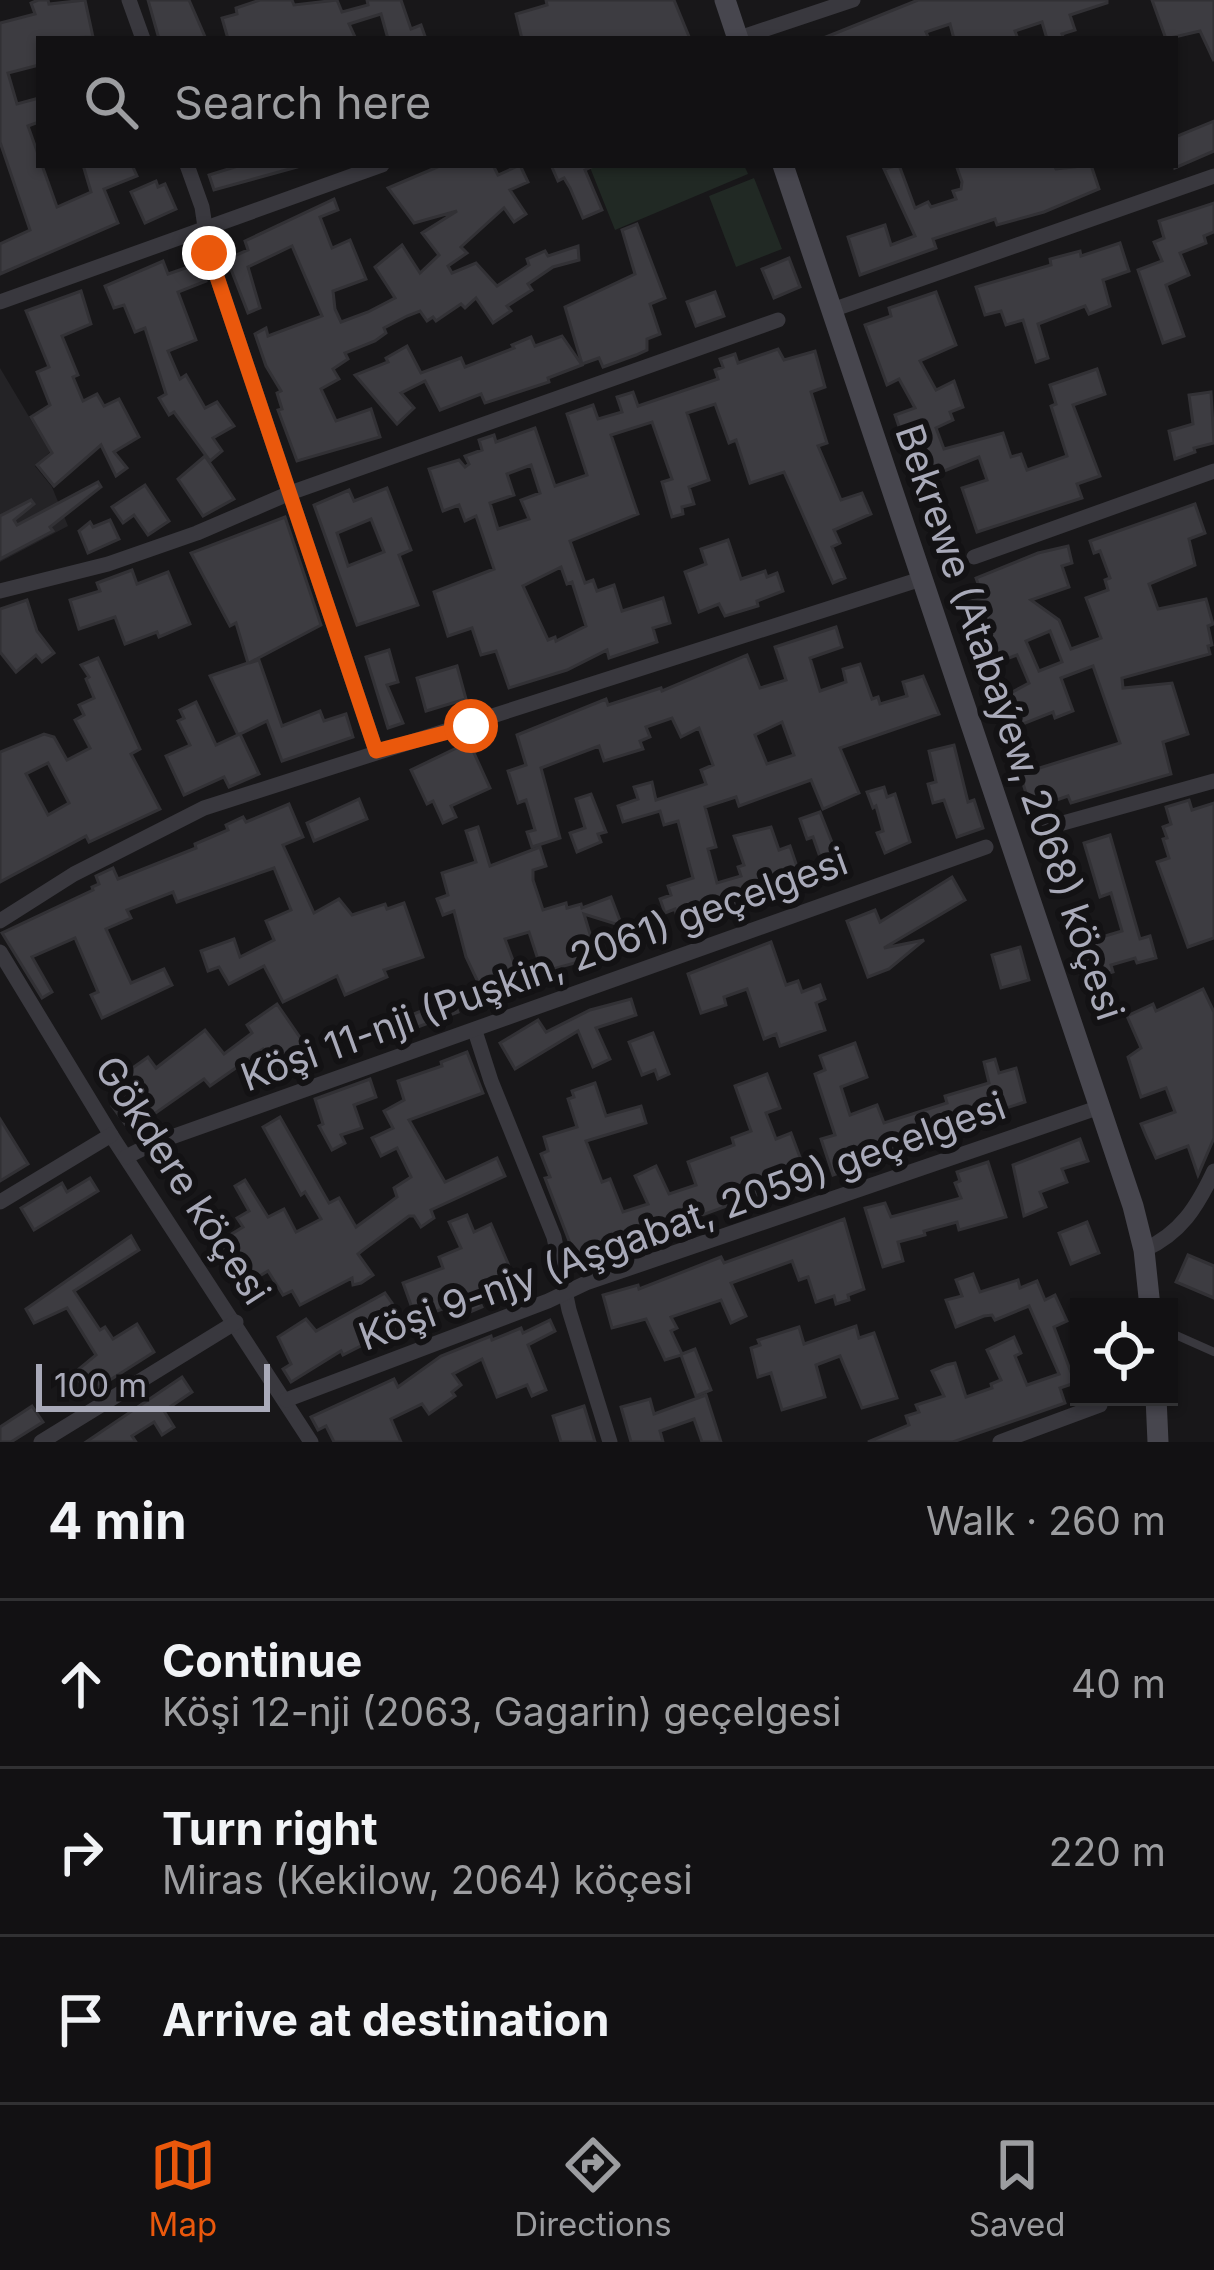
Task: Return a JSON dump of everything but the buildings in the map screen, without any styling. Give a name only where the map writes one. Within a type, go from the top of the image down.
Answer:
[{"type":"main road","points":[[725,0],[737,36]]},
{"type":"main road","name":"Bekrewe (Atabaýew, 2068) köçesi","points":[[784,168],[1100,1107],[1144,1250],[1149,1298]]},
{"type":"main road","points":[[1156,1406],[1158,1442]]},
{"type":"street","points":[[129,0],[142,36]]},
{"type":"street","points":[[747,36],[853,0]]},
{"type":"street","points":[[188,168],[209,253],[376,751]]},
{"type":"street","points":[[0,302],[374,168]]},
{"type":"street","points":[[835,309],[1214,176]]},
{"type":"street","points":[[0,591],[108,564],[290,493],[778,320]]},
{"type":"street","points":[[974,557],[1214,471]]},
{"type":"street","points":[[0,921],[74,874],[204,808],[921,579]]},
{"type":"street","points":[[1045,828],[1214,781]]},
{"type":"street","name":"Köşi 11-nji (Puşkin, 2061) geçelgesi","points":[[126,1157],[986,847]]},
{"type":"street","name":"Gökdere köçesi","points":[[0,952],[111,1135],[311,1442]]},
{"type":"street","points":[[475,1030],[554,1237],[565,1292],[610,1442]]},
{"type":"street","name":"Köşi 9-njy (Aşgabat, 2059) geçelgesi","points":[[286,1400],[565,1292],[1100,1107]]},
{"type":"street","points":[[0,1202],[111,1135]]},
{"type":"street","points":[[1144,1250],[1169,1239],[1197,1207],[1214,1171]]},
{"type":"street","points":[[41,1442],[236,1322]]},
{"type":"street","points":[[1000,1442],[1100,1406]]},
{"type":"lane","points":[[1178,1336],[1214,1352]]},
{"type":"shaded area","points":[[590,168],[745,168],[748,174],[615,230]]},
{"type":"shaded area","points":[[754,178],[782,249],[736,267],[709,196]]},
{"type":"shaded area","points":[[0,368],[50,452],[35,466],[52,487],[68,526],[0,562]]},
{"type":"route","points":[[209,253],[376,751],[471,726]]}]
